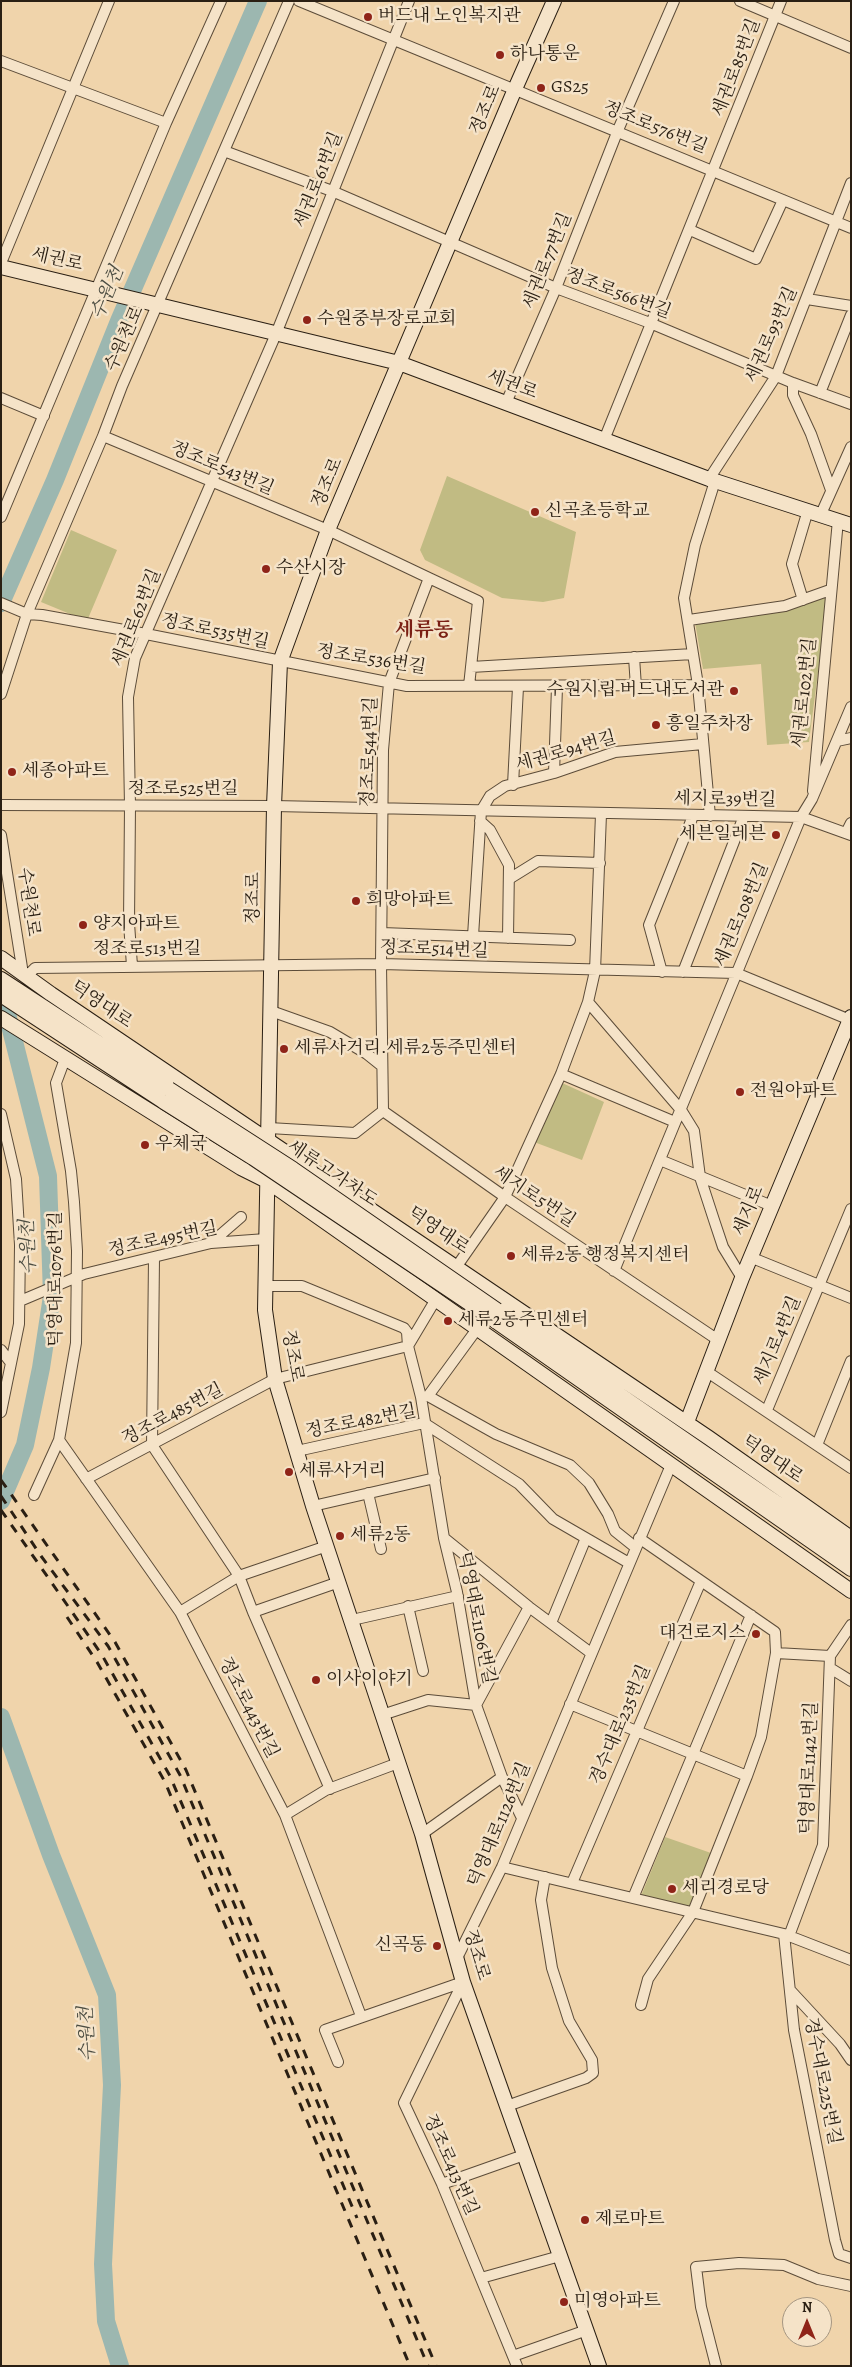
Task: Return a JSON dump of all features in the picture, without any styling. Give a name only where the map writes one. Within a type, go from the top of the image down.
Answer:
[{"type":"street","points":[[1,263],[109,1]]},
{"type":"street","points":[[1,517],[101,290],[166,123],[221,1]]},
{"type":"street","name":"수원천로","points":[[1,694],[26,613],[103,436],[155,304],[289,1]]},
{"type":"street","name":"정조로576번길","points":[[299,1],[618,130],[851,228]]},
{"type":"street","name":"세권로61번길","points":[[276,334],[410,1]]},
{"type":"street","name":"정조로","points":[[554,1],[515,88],[328,530],[280,662],[274,806],[265,1310],[275,1380],[313,1506],[422,1834],[463,1982],[599,2366]]},
{"type":"street","name":"세권로77번길","points":[[506,403],[556,288],[618,130],[674,1]]},
{"type":"street","points":[[740,1],[851,48]]},
{"type":"street","name":"세권로85번길","points":[[604,440],[650,323],[715,170],[781,1]]},
{"type":"street","points":[[1,61],[166,123]]},
{"type":"street","name":"정조로566번길","points":[[224,151],[332,191],[556,288],[650,323],[793,383],[851,404]]},
{"type":"street","name":"세권로93번길","points":[[712,480],[776,376],[851,183]]},
{"type":"street","points":[[690,230],[756,259],[783,200]]},
{"type":"street","name":"세권로","points":[[1,267],[399,363],[712,480],[844,522]]},
{"type":"street","points":[[807,299],[851,306]]},
{"type":"street","points":[[820,393],[851,315]]},
{"type":"street","name":"세권로62번길","points":[[132,966],[129,923],[130,806],[128,697],[135,658],[276,334]]},
{"type":"street","points":[[793,383],[793,395],[811,434],[831,490]]},
{"type":"street","points":[[1,398],[44,416]]},
{"type":"street","name":"정조로543번길","points":[[103,436],[328,530]]},
{"type":"street","points":[[803,600],[792,564],[814,512],[831,490],[851,447]]},
{"type":"street","points":[[710,816],[698,685],[684,598],[695,545],[712,480]]},
{"type":"street","name":"세권로102번길","points":[[812,799],[830,590],[844,522]]},
{"type":"street","points":[[328,530],[478,600],[468,686]]},
{"type":"street","name":"정조로544번길","points":[[381,964],[384,809],[383,750],[389,682],[429,578]]},
{"type":"street","points":[[689,620],[784,606],[830,590]]},
{"type":"street","name":"정조로535번길","points":[[1,603],[26,613],[146,634],[280,662]]},
{"type":"street","points":[[471,667],[693,654]]},
{"type":"street","points":[[634,657],[636,687]]},
{"type":"street","name":"정조로536번길","points":[[280,662],[407,686],[636,687],[698,685]]},
{"type":"street","points":[[513,785],[518,687]]},
{"type":"street","points":[[554,773],[557,687]]},
{"type":"street","name":"세권로108번길","points":[[614,1270],[801,817],[812,799],[851,707]]},
{"type":"street","points":[[837,741],[851,738]]},
{"type":"street","name":"세권로94번길","points":[[481,816],[490,796],[506,786],[554,773],[616,752],[703,744]]},
{"type":"street","name":"정조로525번길","points":[[1,806],[274,806],[384,809],[481,816]]},
{"type":"street","points":[[457,1266],[505,1198],[561,1074],[588,1002],[595,971],[601,814]]},
{"type":"street","name":"세지로39번길","points":[[481,816],[601,814],[801,817],[848,834],[851,823]]},
{"type":"street","points":[[481,816],[509,865],[508,938]]},
{"type":"street","points":[[473,936],[481,816]]},
{"type":"street","points":[[662,972],[649,925],[693,816]]},
{"type":"street","points":[[683,972],[744,816]]},
{"type":"street","name":"수원천로","points":[[1,835],[23,981]]},
{"type":"street","points":[[509,879],[538,861],[600,863]]},
{"type":"street","points":[[382,934],[570,940]]},
{"type":"street","name":"덕영대로","points":[[1,958],[23,981],[166,1095]]},
{"type":"street","points":[[269,1134],[355,1133],[383,1110],[381,964]]},
{"type":"street","name":"정조로514번길","points":[[271,966],[381,964],[595,971],[736,973]]},
{"type":"street","name":"정조로513번길","points":[[23,981],[35,968],[271,966]]},
{"type":"street","points":[[1,973],[23,981]]},
{"type":"street","points":[[736,973],[850,1018]]},
{"type":"street","name":"덕영대로","points":[[1,980],[23,981],[51,994],[269,1134],[457,1266],[687,1422],[729,1453],[845,1550]]},
{"type":"street","points":[[1,995],[30,1015],[166,1095]]},
{"type":"street","points":[[588,1002],[681,1110],[694,1131],[700,1177],[723,1247],[742,1278]]},
{"type":"street","points":[[1,1006],[36,1041]]},
{"type":"street","points":[[271,1011],[330,1032],[382,1066]]},
{"type":"street","points":[[1,1018],[241,1168],[267,1182],[851,1591]]},
{"type":"street","name":"세지로","points":[[687,1422],[750,1257],[847,1039],[850,1018]]},
{"type":"street","name":"덕영대로1076번길","points":[[34,1495],[59,1440],[76,1344],[72,1280],[77,1251],[71,1171],[56,1083],[65,1058]]},
{"type":"street","points":[[561,1074],[675,1122]]},
{"type":"street","name":"세류고가차도","points":[[166,1095],[253,1158],[494,1314],[765,1501]]},
{"type":"street","name":"세지로5번길","points":[[383,1110],[505,1198],[718,1340]]},
{"type":"street","points":[[1,1114],[16,1179],[25,1300],[1,1412]]},
{"type":"street","points":[[660,1160],[772,1206]]},
{"type":"street","name":"세지로4번길","points":[[767,1410],[851,1209]]},
{"type":"street","points":[[211,1244],[241,1217]]},
{"type":"street","name":"정조로495번길","points":[[25,1300],[84,1274],[211,1244],[266,1239]]},
{"type":"street","points":[[750,1257],[851,1298]]},
{"type":"street","points":[[154,1258],[152,1445],[239,1576],[328,1790]]},
{"type":"street","name":"덕영대로1106번길","points":[[266,1286],[302,1286],[404,1328],[406,1332],[408,1346],[424,1396],[424,1423],[444,1538],[458,1596],[476,1705],[502,1777],[522,1818]]},
{"type":"street","points":[[408,1346],[436,1299]]},
{"type":"street","points":[[477,1329],[424,1396],[496,1434],[570,1465],[589,1483],[608,1514],[615,1531],[637,1542],[701,1581],[775,1632],[776,1653],[761,1737],[748,1776],[693,1912],[648,1979],[641,2006]]},
{"type":"street","name":"정조로485번길","points":[[86,1480],[275,1380],[408,1346]]},
{"type":"street","points":[[1,1350],[11,1363]]},
{"type":"street","points":[[817,1445],[851,1361]]},
{"type":"street","name":"세지로4번길","points":[[706,1371],[767,1410],[851,1468]]},
{"type":"street","name":"정조로482번길","points":[[296,1451],[424,1423],[519,1484],[554,1519],[629,1563]]},
{"type":"street","name":"정조로443번길","points":[[59,1440],[180,1612],[285,1815],[362,2016]]},
{"type":"street","points":[[729,1453],[765,1501]]},
{"type":"street","name":"덕영대로1126번길","points":[[457,1958],[502,1866],[671,1465]]},
{"type":"street","points":[[313,1506],[434,1478]]},
{"type":"street","points":[[704,1488],[765,1501],[845,1550],[851,1569]]},
{"type":"street","points":[[368,1493],[382,1549]]},
{"type":"street","name":"덕영대로1106번길","points":[[444,1538],[529,1607],[476,1705]]},
{"type":"street","points":[[551,1623],[586,1538]]},
{"type":"street","points":[[180,1612],[239,1576],[327,1546]]},
{"type":"street","name":"경수대로235번길","points":[[572,1883],[701,1581]]},
{"type":"street","points":[[253,1612],[339,1582]]},
{"type":"street","points":[[352,1620],[458,1596]]},
{"type":"street","points":[[408,1606],[423,1671]]},
{"type":"street","points":[[529,1607],[591,1653]]},
{"type":"street","points":[[633,1898],[692,1752],[751,1615]]},
{"type":"street","points":[[776,1653],[830,1656],[851,1625]]},
{"type":"street","name":"덕영대로1142번길","points":[[786,1935],[823,1845],[830,1656]]},
{"type":"street","points":[[830,1668],[851,1681]]},
{"type":"street","points":[[382,1715],[428,1700],[476,1705]]},
{"type":"street","points":[[570,1704],[748,1776]]},
{"type":"street","points":[[285,1815],[328,1790],[398,1763]]},
{"type":"street","points":[[422,1834],[502,1777]]},
{"type":"street","points":[[502,1866],[786,1935],[851,1960]]},
{"type":"street","points":[[507,2106],[586,2078],[593,2073],[592,2060],[568,2021],[552,1968],[541,1900],[545,1877]]},
{"type":"street","name":"경수대로225번길","points":[[786,1935],[794,2030],[834,2240],[839,2254],[851,2258]]},
{"type":"street","points":[[338,2062],[325,2030],[463,1982]]},
{"type":"street","name":"정조로413번길","points":[[463,1982],[404,2103],[442,2184],[515,2361]]},
{"type":"street","name":"경수대로225번길","points":[[790,1990],[840,2044],[851,2060]]},
{"type":"street","points":[[442,2184],[524,2155]]},
{"type":"street","points":[[480,2278],[560,2256]]},
{"type":"street","points":[[716,2366],[702,2307],[696,2267],[739,2263],[784,2265],[818,2279],[851,2286]]},
{"type":"street","points":[[515,2361],[587,2330]]},
{"type":"shaded area","points":[[447,476],[576,532],[564,598],[543,602],[502,598],[425,560],[420,550]]},
{"type":"shaded area","points":[[71,530],[117,550],[87,621],[41,602]]},
{"type":"shaded area","points":[[828,595],[809,742],[767,745],[761,664],[703,669],[695,622]]},
{"type":"shaded area","points":[[560,1082],[604,1102],[582,1160],[534,1142]]},
{"type":"shaded area","points":[[665,1837],[711,1853],[689,1907],[641,1896]]},
{"type":"waterway","name":"수원천","points":[[1,603],[55,480],[119,321],[258,1]]},
{"type":"waterway","name":"수원천","points":[[1,990],[48,1176],[52,1296],[41,1368],[25,1445],[1,1501]]},
{"type":"waterway","name":"수원천","points":[[1,1717],[51,1855],[107,1995],[112,2085],[103,2264],[106,2321],[120,2366]]},
{"type":"railway","points":[[1,1480],[115,1642],[186,1770],[436,2366]]},
{"type":"railway","points":[[1,1496],[41,1556],[108,1646],[180,1775],[428,2366]]},
{"type":"railway","points":[[1,1510],[102,1655],[170,1776],[357,2218]]},
{"type":"railway","points":[[67,1617],[97,1662],[165,1782],[410,2366]]},
{"type":"place","name":"버드내 노인복지관","points":[[368,17]]},
{"type":"place","name":"하나통운","points":[[500,55]]},
{"type":"place","name":"GS25","points":[[541,88]]},
{"type":"place","name":"수원중부장로교회","points":[[307,320]]},
{"type":"place","name":"신곡초등학교","points":[[535,512]]},
{"type":"place","name":"수산시장","points":[[266,569]]},
{"type":"place","name":"수원시립 버드내도서관","points":[[734,691]]},
{"type":"place","name":"흥일주차장","points":[[656,725]]},
{"type":"place","name":"세종아파트","points":[[12,772]]},
{"type":"place","name":"세븐일레븐","points":[[776,835]]},
{"type":"place","name":"희망아파트","points":[[356,901]]},
{"type":"place","name":"양지아파트","points":[[83,925]]},
{"type":"place","name":"세류사거리.세류2동주민센터","points":[[284,1049]]},
{"type":"place","name":"전원아파트","points":[[740,1092]]},
{"type":"place","name":"우체국","points":[[145,1145]]},
{"type":"place","name":"세류2동 행정복지센터","points":[[511,1256]]},
{"type":"place","name":"세류2동주민센터","points":[[448,1321]]},
{"type":"place","name":"세류사거리","points":[[289,1472]]},
{"type":"place","name":"세류2동","points":[[340,1536]]},
{"type":"place","name":"대건로지스","points":[[756,1634]]},
{"type":"place","name":"이사이야기","points":[[316,1680]]},
{"type":"place","name":"세리경로당","points":[[672,1889]]},
{"type":"place","name":"신곡동","points":[[437,1946]]},
{"type":"place","name":"제로마트","points":[[585,2220]]},
{"type":"place","name":"미영아파트","points":[[564,2302]]},
{"type":"district","name":"세류동","points":[[424,631]]}]
